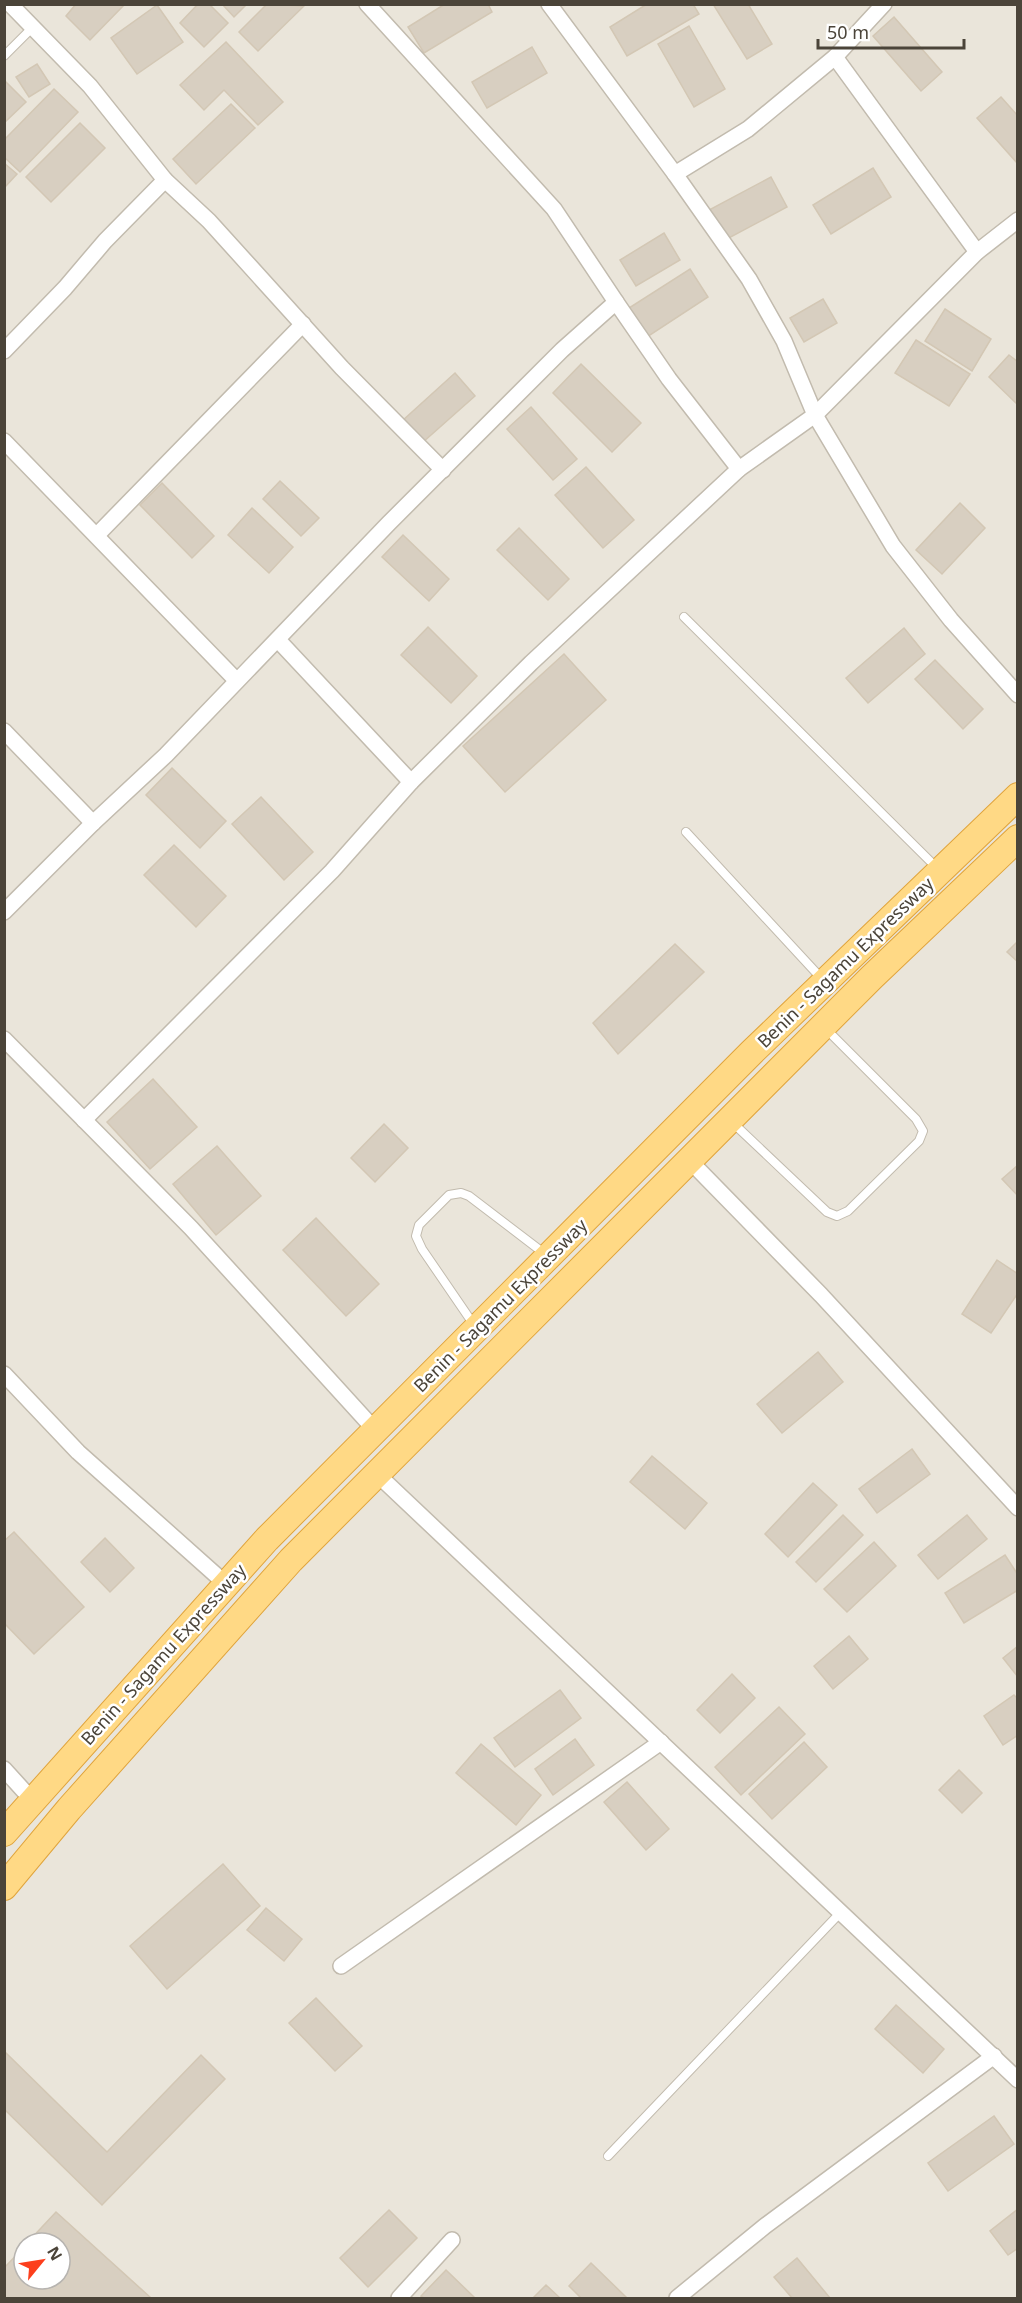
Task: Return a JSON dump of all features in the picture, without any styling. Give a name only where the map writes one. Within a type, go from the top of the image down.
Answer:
[{"type":"highway","name":"Benin - Sagamu Expressway","points":[[4,1833],[225,1584],[375,1430],[825,982],[1017,796]]},
{"type":"highway","points":[[4,1887],[69,1809],[291,1560],[823,1026],[1017,837]]},
{"type":"street","points":[[10,4],[90,86],[165,180],[208,222],[443,470]]},
{"type":"street","points":[[367,4],[554,209],[669,379],[739,469]]},
{"type":"street","points":[[549,4],[675,174],[748,279],[784,341],[815,415],[892,546],[958,628],[1017,694]]},
{"type":"street","points":[[675,174],[748,129],[835,57],[884,4]]},
{"type":"street","points":[[835,57],[977,252]]},
{"type":"street","points":[[4,351],[165,180]]},
{"type":"street","points":[[84,1120],[332,871],[411,782],[531,663],[739,469],[815,415],[977,252],[1017,220]]},
{"type":"street","points":[[4,912],[93,823],[166,755],[389,523],[562,350],[616,302]]},
{"type":"street","points":[[97,535],[303,324]]},
{"type":"street","points":[[4,441],[236,680]]},
{"type":"street","points":[[278,640],[411,782]]},
{"type":"street","points":[[4,731],[93,823]]},
{"type":"street","points":[[4,1039],[191,1228],[375,1430]]},
{"type":"street","points":[[689,1160],[821,1295],[1017,1508]]},
{"type":"street","points":[[4,1374],[78,1452],[225,1584]]},
{"type":"street","points":[[377,1474],[1017,2080]]},
{"type":"street","points":[[341,1966],[661,1742]]},
{"type":"street","points":[[4,1769],[33,1801]]},
{"type":"street","points":[[677,2298],[765,2226],[994,2056]]},
{"type":"street","points":[[399,2298],[452,2240]]},
{"type":"lane","points":[[4,56],[32,28]]},
{"type":"lane","points":[[684,618],[939,870]]},
{"type":"lane","points":[[686,832],[825,982]]},
{"type":"lane","points":[[730,1120],[827,1212],[837,1216],[848,1211],[919,1141],[923,1131],[916,1119],[823,1026]]},
{"type":"lane","points":[[476,1329],[422,1249],[416,1236],[419,1225],[441,1202],[449,1195],[460,1193],[469,1196],[548,1257]]},
{"type":"lane","points":[[608,2156],[841,1912]]},
{"type":"shaded area","points":[[5,5],[1017,5],[1017,2298],[5,2298]]},
{"type":"building","points":[[76,4],[125,4],[90,40],[66,16]]},
{"type":"building","points":[[198,4],[209,4],[228,23],[204,47],[180,23]]},
{"type":"building","points":[[222,4],[247,4],[234,17]]},
{"type":"building","points":[[267,4],[304,6],[258,51],[239,32]]},
{"type":"building","points":[[445,4],[488,4],[492,12],[424,53],[408,27]]},
{"type":"building","points":[[647,4],[693,4],[699,14],[627,56],[610,27]]},
{"type":"building","points":[[713,4],[748,4],[772,44],[747,59]]},
{"type":"building","points":[[157,5],[183,42],[137,74],[111,38]]},
{"type":"building","points":[[894,17],[942,72],[921,91],[873,36]]},
{"type":"building","points":[[689,26],[725,89],[694,107],[658,44]]},
{"type":"building","points":[[226,42],[283,102],[258,125],[224,90],[204,110],[180,85]]},
{"type":"building","points":[[532,47],[547,73],[487,108],[472,82]]},
{"type":"building","points":[[37,64],[50,84],[29,97],[16,77]]},
{"type":"building","points":[[4,80],[26,102],[4,123]]},
{"type":"building","points":[[54,89],[78,112],[20,172],[4,157],[4,140]]},
{"type":"building","points":[[1001,97],[1018,116],[1018,164],[977,118]]},
{"type":"building","points":[[231,104],[255,128],[196,184],[173,159]]},
{"type":"building","points":[[80,123],[105,148],[51,202],[26,177]]},
{"type":"building","points":[[4,163],[17,174],[4,188]]},
{"type":"building","points":[[873,168],[891,197],[831,234],[813,205]]},
{"type":"building","points":[[771,177],[787,207],[725,240],[709,210]]},
{"type":"building","points":[[664,233],[680,260],[636,286],[620,260]]},
{"type":"building","points":[[690,269],[708,297],[647,337],[629,308]]},
{"type":"building","points":[[823,299],[837,323],[804,342],[790,318]]},
{"type":"building","points":[[945,309],[991,339],[972,371],[925,341]]},
{"type":"building","points":[[916,340],[970,374],[949,406],[895,373]]},
{"type":"building","points":[[1009,355],[1018,362],[1018,405],[989,377]]},
{"type":"building","points":[[581,364],[641,423],[612,452],[553,393]]},
{"type":"building","points":[[455,373],[475,396],[422,443],[402,421]]},
{"type":"building","points":[[531,407],[577,459],[553,480],[507,429]]},
{"type":"building","points":[[586,467],[634,520],[603,548],[555,495]]},
{"type":"building","points":[[280,481],[319,518],[301,536],[263,499]]},
{"type":"building","points":[[162,483],[214,536],[192,558],[140,505]]},
{"type":"building","points":[[960,503],[985,528],[942,574],[916,550]]},
{"type":"building","points":[[252,508],[293,547],[269,573],[228,535]]},
{"type":"building","points":[[519,528],[569,579],[548,600],[497,550]]},
{"type":"building","points":[[403,535],[449,579],[429,601],[382,557]]},
{"type":"building","points":[[428,627],[477,676],[451,703],[401,655]]},
{"type":"building","points":[[904,628],[925,654],[868,703],[846,678]]},
{"type":"building","points":[[564,654],[606,700],[505,792],[463,746]]},
{"type":"building","points":[[935,660],[983,709],[963,729],[915,679]]},
{"type":"building","points":[[172,768],[226,821],[200,848],[146,795]]},
{"type":"building","points":[[261,797],[313,852],[284,880],[232,824]]},
{"type":"building","points":[[174,845],[226,896],[196,927],[144,875]]},
{"type":"building","points":[[1018,941],[1018,962],[1007,952]]},
{"type":"building","points":[[675,944],[704,972],[618,1054],[593,1023]]},
{"type":"building","points":[[153,1079],[197,1127],[150,1169],[107,1122]]},
{"type":"building","points":[[384,1124],[408,1148],[375,1182],[351,1158]]},
{"type":"building","points":[[217,1146],[261,1196],[216,1235],[173,1184]]},
{"type":"building","points":[[1018,1165],[1018,1196],[1002,1179]]},
{"type":"building","points":[[316,1218],[379,1284],[346,1316],[283,1250]]},
{"type":"building","points":[[997,1260],[1018,1274],[1018,1293],[991,1333],[962,1314]]},
{"type":"building","points":[[818,1352],[843,1382],[782,1433],[757,1404]]},
{"type":"building","points":[[912,1449],[930,1474],[877,1513],[859,1489]]},
{"type":"building","points":[[652,1456],[707,1503],[685,1529],[630,1482]]},
{"type":"building","points":[[813,1483],[837,1505],[788,1557],[765,1534]]},
{"type":"building","points":[[843,1515],[863,1535],[816,1582],[796,1562]]},
{"type":"building","points":[[967,1515],[987,1539],[938,1579],[918,1555]]},
{"type":"building","points":[[14,1532],[84,1607],[34,1654],[4,1623],[4,1541]]},
{"type":"building","points":[[105,1538],[134,1568],[110,1592],[81,1562]]},
{"type":"building","points":[[874,1542],[896,1566],[847,1612],[824,1589]]},
{"type":"building","points":[[1005,1555],[1018,1575],[1018,1590],[964,1623],[945,1593]]},
{"type":"building","points":[[849,1636],[868,1659],[833,1689],[814,1666]]},
{"type":"building","points":[[1018,1646],[1018,1677],[1003,1658]]},
{"type":"building","points":[[732,1674],[755,1698],[720,1733],[697,1710]]},
{"type":"building","points":[[560,1690],[581,1718],[515,1767],[494,1738]]},
{"type":"building","points":[[1014,1695],[1018,1699],[1018,1735],[1003,1745],[984,1716]]},
{"type":"building","points":[[779,1707],[805,1734],[741,1795],[715,1767]]},
{"type":"building","points":[[575,1739],[594,1765],[553,1795],[535,1769]]},
{"type":"building","points":[[804,1742],[827,1767],[772,1819],[749,1794]]},
{"type":"building","points":[[481,1744],[541,1795],[516,1825],[456,1773]]},
{"type":"building","points":[[959,1770],[982,1793],[962,1813],[939,1790]]},
{"type":"building","points":[[627,1782],[669,1829],[646,1850],[604,1802]]},
{"type":"building","points":[[223,1864],[260,1906],[167,1989],[130,1946]]},
{"type":"building","points":[[266,1908],[302,1939],[284,1961],[247,1930]]},
{"type":"building","points":[[316,1998],[362,2046],[335,2071],[289,2023]]},
{"type":"building","points":[[896,2005],[944,2049],[923,2073],[875,2029]]},
{"type":"building","points":[[4,2051],[107,2152],[201,2055],[225,2079],[102,2205],[4,2109]]},
{"type":"building","points":[[994,2116],[1014,2144],[948,2191],[928,2163]]},
{"type":"building","points":[[1018,2209],[1018,2248],[1008,2255],[990,2231]]},
{"type":"building","points":[[389,2210],[417,2238],[368,2287],[340,2258]]},
{"type":"building","points":[[56,2212],[151,2298],[4,2298],[4,2268],[12,2260],[12,2291],[72,2291],[72,2231],[38,2231]]},
{"type":"building","points":[[797,2258],[830,2298],[792,2298],[774,2277]]},
{"type":"building","points":[[591,2263],[627,2298],[581,2298],[569,2286]]},
{"type":"building","points":[[446,2270],[475,2298],[424,2298],[421,2296]]},
{"type":"building","points":[[546,2285],[560,2298],[533,2298]]}]
